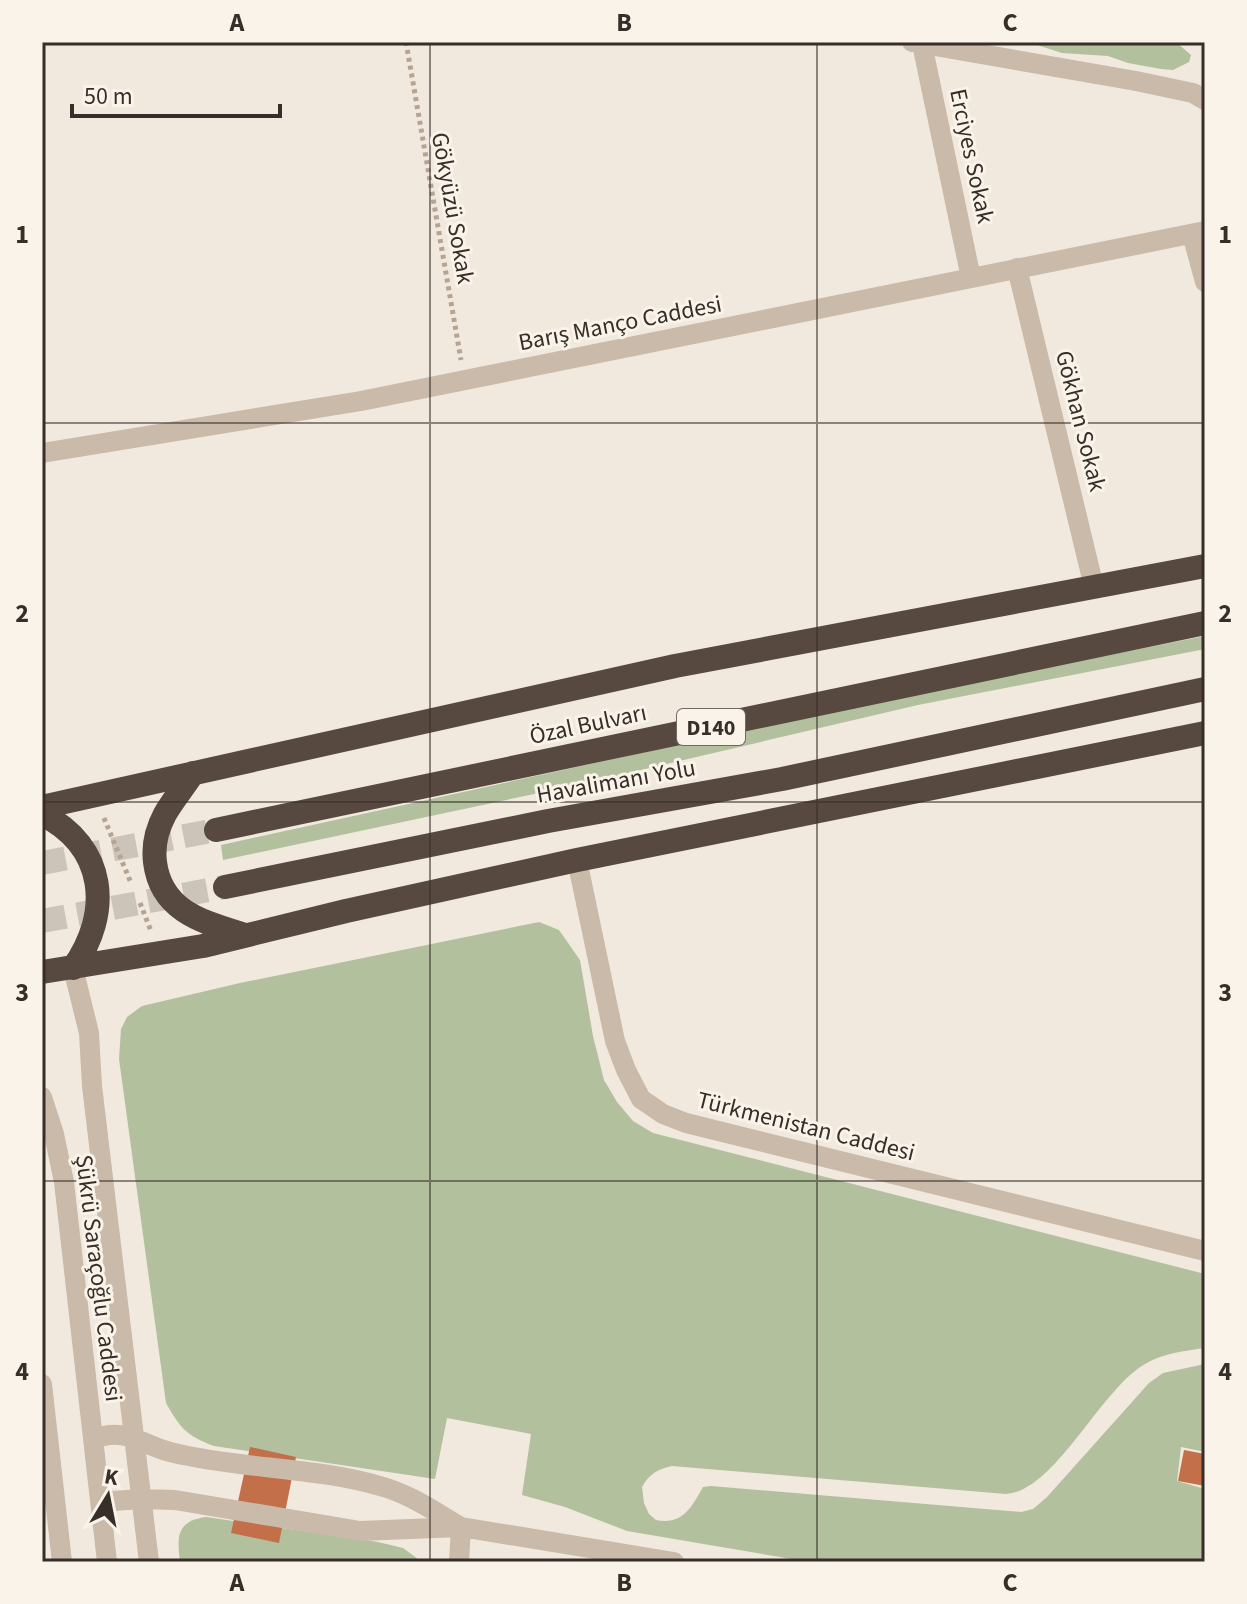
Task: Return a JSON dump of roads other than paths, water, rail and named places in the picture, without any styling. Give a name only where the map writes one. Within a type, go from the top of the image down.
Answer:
[{"type":"highway","points":[[42,807],[675,666],[1205,566]]},
{"type":"highway","name":"Özal Bulvarı","points":[[216,830],[1205,623]]},
{"type":"highway","name":"Havalimanı Yolu","points":[[225,887],[548,821],[782,779],[1205,689]]},
{"type":"highway","points":[[42,972],[247,936],[577,860],[1205,733]]},
{"type":"highway","points":[[193,773],[164,815],[153,848],[160,886],[172,902],[188,914],[247,936]]},
{"type":"highway","points":[[42,814],[56,821],[74,837],[87,856],[96,879],[98,903],[95,927],[73,968]]},
{"type":"street","points":[[917,43],[1136,81],[1199,96]]},
{"type":"street","name":"Erciyes Sokak","points":[[917,43],[971,278]]},
{"type":"street","points":[[1198,232],[1205,282]]},
{"type":"street","name":"Barış Manço Caddesi","points":[[42,453],[361,401],[1198,232]]},
{"type":"street","name":"Gökhan Sokak","points":[[1017,268],[1094,587]]},
{"type":"street","name":"Türkmenistan Caddesi","points":[[577,860],[615,1041],[633,1085],[641,1099],[651,1107],[686,1123],[1205,1251]]},
{"type":"street","points":[[73,968],[89,1033],[92,1086],[149,1562]]},
{"type":"street","name":"Şükrü Saraçoğlu Caddesi","points":[[42,1097],[64,1182],[107,1562]]},
{"type":"street","points":[[42,1384],[62,1562]]},
{"type":"street","points":[[93,1439],[120,1433],[172,1453],[379,1485],[413,1498],[461,1527]]},
{"type":"street","points":[[100,1499],[175,1500],[360,1531],[461,1527],[666,1561]]},
{"type":"street","points":[[459,1562],[461,1527]]},
{"type":"tunnel","points":[[42,863],[216,830]]},
{"type":"tunnel","points":[[42,921],[225,887]]}]
